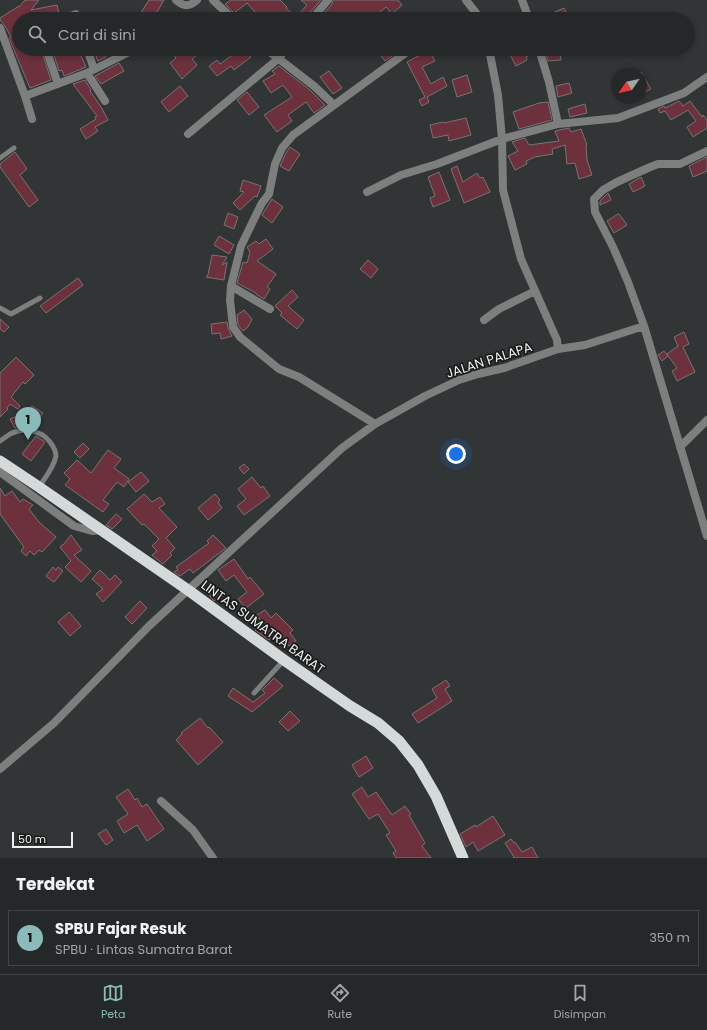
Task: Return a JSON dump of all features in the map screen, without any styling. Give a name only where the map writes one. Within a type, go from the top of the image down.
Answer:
[{"type":"highway","name":"LINTAS SUMATRA BARAT","points":[[0,461],[188,590],[350,706],[378,723],[399,741],[418,766],[436,796],[464,858]]},
{"type":"street","points":[[176,0],[180,4],[186,6],[192,5],[197,0]]},
{"type":"street","points":[[213,0],[226,12]]},
{"type":"street","points":[[318,12],[328,0]]},
{"type":"street","points":[[466,0],[475,12]]},
{"type":"street","points":[[522,0],[526,12]]},
{"type":"street","points":[[0,28],[32,119]]},
{"type":"street","points":[[48,56],[58,84]]},
{"type":"street","points":[[88,56],[90,71],[105,101]]},
{"type":"street","points":[[25,96],[90,71],[121,56]]},
{"type":"street","points":[[274,56],[314,86],[334,105]]},
{"type":"street","points":[[188,134],[280,56]]},
{"type":"street","points":[[375,424],[304,380],[279,369],[240,337],[233,327],[230,300],[231,286],[241,246],[257,212],[269,194],[276,164],[282,148],[293,135],[401,56]]},
{"type":"street","points":[[490,56],[498,95],[502,138],[503,190],[521,260],[557,340],[558,349]]},
{"type":"street","points":[[541,56],[549,82],[558,124]]},
{"type":"street","points":[[367,192],[401,175],[437,164],[502,138],[558,124],[618,118],[684,93],[707,77]]},
{"type":"street","points":[[707,151],[680,164],[658,164],[648,168],[603,190],[594,199],[595,212],[613,247],[644,326],[707,536]]},
{"type":"street","points":[[231,286],[270,309]]},
{"type":"street","points":[[484,320],[499,309],[535,291]]},
{"type":"street","name":"JALAN PALAPA","points":[[0,769],[54,723],[149,626],[342,448],[375,424],[425,396],[459,380],[504,368],[558,349],[585,345],[644,326]]},
{"type":"street","points":[[680,447],[707,420]]},
{"type":"street","points":[[0,472],[74,526],[92,531],[102,530]]},
{"type":"street","points":[[161,801],[193,830],[213,858]]},
{"type":"lane","points":[[0,158],[14,148]]},
{"type":"lane","points":[[0,308],[11,314],[40,298]]},
{"type":"lane","points":[[0,441],[10,434],[24,430],[35,431],[47,438],[55,448],[56,456],[39,487]]},
{"type":"lane","points":[[254,693],[284,660]]},
{"type":"building","points":[[25,0],[39,0],[31,10],[57,5],[59,12],[12,12],[12,45],[9,38],[11,37],[0,18],[19,7]]},
{"type":"building","points":[[149,0],[164,0],[157,12],[141,12]]},
{"type":"building","points":[[231,0],[280,0],[290,12],[255,12],[247,3],[235,12],[233,12],[225,4]]},
{"type":"building","points":[[301,0],[321,0],[311,12],[301,12],[307,5]]},
{"type":"building","points":[[333,0],[398,0],[402,5],[394,12],[390,12],[386,7],[380,12],[325,12],[332,4]]},
{"type":"building","points":[[564,8],[566,12],[555,12]]},
{"type":"building","points":[[17,56],[43,56],[51,80],[30,88]]},
{"type":"building","points":[[54,56],[81,56],[86,67],[64,76],[62,70],[59,71]]},
{"type":"building","points":[[96,56],[106,56],[106,57],[98,61]]},
{"type":"building","points":[[175,56],[196,56],[192,59],[197,65],[182,79],[170,63],[176,58]]},
{"type":"building","points":[[231,56],[251,57],[234,70],[231,66],[217,76],[209,66],[217,60],[220,64]]},
{"type":"building","points":[[381,56],[392,56],[385,61]]},
{"type":"building","points":[[418,56],[432,56],[435,61],[422,67],[431,84],[443,77],[447,86],[427,97],[429,102],[422,106],[419,100],[425,97],[407,62]]},
{"type":"building","points":[[511,56],[528,56],[526,57],[527,60],[516,66]]},
{"type":"building","points":[[547,56],[560,56],[561,60],[548,61]]},
{"type":"building","points":[[119,63],[124,71],[101,84],[95,76]]},
{"type":"building","points":[[279,66],[310,90],[325,105],[314,113],[306,102],[288,115],[292,121],[277,132],[264,115],[292,97],[283,85],[271,93],[263,81],[275,74],[272,71]]},
{"type":"building","points":[[329,71],[342,88],[333,94],[320,77]]},
{"type":"building","points":[[467,75],[472,92],[457,97],[452,80]]},
{"type":"building","points":[[85,80],[108,120],[95,127],[98,131],[86,139],[80,129],[96,119],[95,117],[97,116],[73,84]]},
{"type":"building","points":[[647,82],[651,89],[647,91]]},
{"type":"building","points":[[569,83],[572,93],[558,97],[556,86]]},
{"type":"building","points":[[180,86],[188,96],[169,112],[161,102]]},
{"type":"building","points":[[247,92],[259,107],[249,115],[237,100]]},
{"type":"building","points":[[679,101],[683,106],[690,101],[702,117],[703,115],[707,120],[707,128],[693,137],[687,127],[696,121],[688,110],[671,120],[665,111],[660,113],[658,109],[664,106],[665,108]]},
{"type":"building","points":[[548,102],[552,120],[519,129],[513,112],[539,103]]},
{"type":"building","points":[[585,104],[587,113],[570,117],[568,109]]},
{"type":"building","points":[[466,118],[471,135],[449,141],[448,135],[433,138],[430,125]]},
{"type":"building","points":[[569,128],[571,132],[581,129],[587,145],[587,160],[592,175],[579,179],[575,163],[567,164],[565,145],[552,149],[553,154],[535,157],[526,161],[527,164],[515,170],[508,156],[518,151],[512,142],[525,138],[529,145],[559,141],[555,131]]},
{"type":"building","points":[[290,147],[300,154],[289,171],[280,166]]},
{"type":"building","points":[[15,152],[27,169],[20,175],[38,200],[29,207],[0,167],[0,164]]},
{"type":"building","points":[[707,157],[707,171],[693,177],[689,166]]},
{"type":"building","points":[[457,166],[463,182],[477,173],[480,178],[483,177],[490,192],[464,203],[451,169]]},
{"type":"building","points":[[439,172],[450,200],[433,207],[430,198],[435,196],[428,177]]},
{"type":"building","points":[[641,177],[645,186],[633,192],[629,184]]},
{"type":"building","points":[[243,180],[261,186],[257,197],[255,196],[240,210],[233,203],[244,192],[240,191]]},
{"type":"building","points":[[608,193],[611,200],[600,205],[600,201]]},
{"type":"building","points":[[272,199],[283,207],[272,223],[262,215]]},
{"type":"building","points":[[228,213],[238,217],[234,229],[224,225]]},
{"type":"building","points":[[618,214],[627,225],[614,233],[607,221]]},
{"type":"building","points":[[219,236],[234,245],[229,254],[214,245]]},
{"type":"building","points":[[266,239],[273,249],[257,261],[276,274],[267,287],[270,289],[264,299],[237,283],[243,262],[247,263],[250,252],[247,247],[256,241],[259,244]]},
{"type":"building","points":[[212,255],[227,257],[222,265],[227,262],[224,280],[206,277],[208,275]]},
{"type":"building","points":[[368,260],[378,269],[371,278],[360,269]]},
{"type":"building","points":[[78,278],[83,285],[46,313],[40,306]]},
{"type":"building","points":[[292,290],[298,297],[288,306],[304,320],[297,329],[280,315],[282,313],[275,306]]},
{"type":"building","points":[[244,310],[252,319],[248,327],[243,331],[238,325],[237,315]]},
{"type":"building","points":[[0,319],[9,327],[4,332],[0,329]]},
{"type":"building","points":[[227,322],[232,336],[221,339],[220,333],[212,334],[211,324]]},
{"type":"building","points":[[684,332],[689,344],[683,347],[695,372],[677,381],[672,371],[677,368],[667,354],[678,346],[674,337]]},
{"type":"building","points":[[664,351],[668,356],[662,361],[658,355]]},
{"type":"building","points":[[16,357],[34,375],[25,384],[23,382],[11,397],[20,406],[18,409],[10,404],[7,408],[8,409],[0,417],[0,373]]},
{"type":"building","points":[[32,406],[43,413],[37,422],[26,415]]},
{"type":"building","points":[[17,417],[21,424],[15,428],[10,419]]},
{"type":"building","points":[[36,436],[45,442],[31,461],[22,454]]},
{"type":"building","points":[[83,443],[89,449],[80,458],[74,452]]},
{"type":"building","points":[[108,450],[121,459],[114,468],[129,479],[124,487],[117,482],[103,500],[109,504],[103,512],[65,485],[70,479],[64,473],[77,460],[91,473]]},
{"type":"building","points":[[244,464],[249,469],[244,474],[239,468]]},
{"type":"building","points":[[141,472],[149,481],[136,492],[128,482]]},
{"type":"building","points":[[252,477],[261,488],[263,486],[270,496],[244,515],[237,506],[246,499],[238,489]]},
{"type":"building","points":[[0,488],[5,496],[12,491],[20,502],[23,499],[33,505],[29,509],[39,522],[56,537],[42,552],[39,550],[34,555],[30,551],[26,556],[21,551],[24,547],[0,514]]},
{"type":"building","points":[[144,494],[152,502],[160,497],[165,504],[159,508],[177,527],[166,538],[175,548],[170,553],[172,555],[163,564],[152,555],[157,551],[152,546],[159,539],[144,524],[142,525],[127,509]]},
{"type":"building","points":[[215,494],[220,500],[218,502],[222,508],[208,520],[198,508]]},
{"type":"building","points":[[116,514],[122,519],[112,529],[106,525]]},
{"type":"building","points":[[71,535],[82,550],[74,555],[91,571],[81,582],[65,567],[71,561],[60,547]]},
{"type":"building","points":[[213,535],[226,548],[193,573],[190,569],[180,576],[174,572],[178,570],[176,567],[209,543],[207,541]]},
{"type":"building","points":[[234,559],[248,579],[250,577],[264,594],[246,608],[238,599],[247,592],[234,575],[226,581],[218,570]]},
{"type":"building","points":[[53,567],[56,570],[58,567],[63,571],[54,582],[46,576]]},
{"type":"building","points":[[100,570],[110,580],[115,575],[122,582],[103,602],[96,594],[103,589],[92,579]]},
{"type":"building","points":[[214,589],[220,596],[214,601],[208,594]]},
{"type":"building","points":[[140,601],[147,608],[132,624],[125,617]]},
{"type":"building","points":[[265,610],[271,618],[276,613],[293,630],[290,633],[296,641],[289,646],[284,639],[279,645],[271,638],[269,640],[255,630],[262,623],[257,615]]},
{"type":"building","points":[[69,612],[81,626],[70,636],[58,622]]},
{"type":"building","points":[[274,678],[283,686],[252,712],[228,696],[233,688],[253,702],[265,693],[262,690]]},
{"type":"building","points":[[446,680],[450,686],[445,689],[452,701],[418,723],[412,714],[437,698],[432,689]]},
{"type":"building","points":[[290,711],[300,721],[288,731],[279,722]]},
{"type":"building","points":[[200,718],[223,742],[198,765],[176,740],[182,734],[181,733]]},
{"type":"building","points":[[366,756],[373,768],[359,777],[352,765]]},
{"type":"building","points":[[362,787],[368,797],[376,792],[392,815],[405,806],[411,814],[409,815],[425,843],[422,846],[431,858],[396,858],[393,853],[396,851],[386,835],[390,833],[378,814],[369,819],[352,794]]},
{"type":"building","points":[[128,789],[135,800],[137,798],[142,807],[147,804],[164,829],[147,841],[137,825],[124,833],[117,821],[128,814],[116,797]]},
{"type":"building","points":[[493,816],[505,835],[478,851],[473,842],[466,847],[460,834],[475,825],[476,827]]},
{"type":"building","points":[[106,829],[113,840],[106,845],[98,834]]},
{"type":"building","points":[[511,839],[522,852],[532,847],[538,858],[513,858],[514,857],[505,843]]},
{"type":"place","name":"SPBU Fajar Resuk","points":[[28,440]]}]
